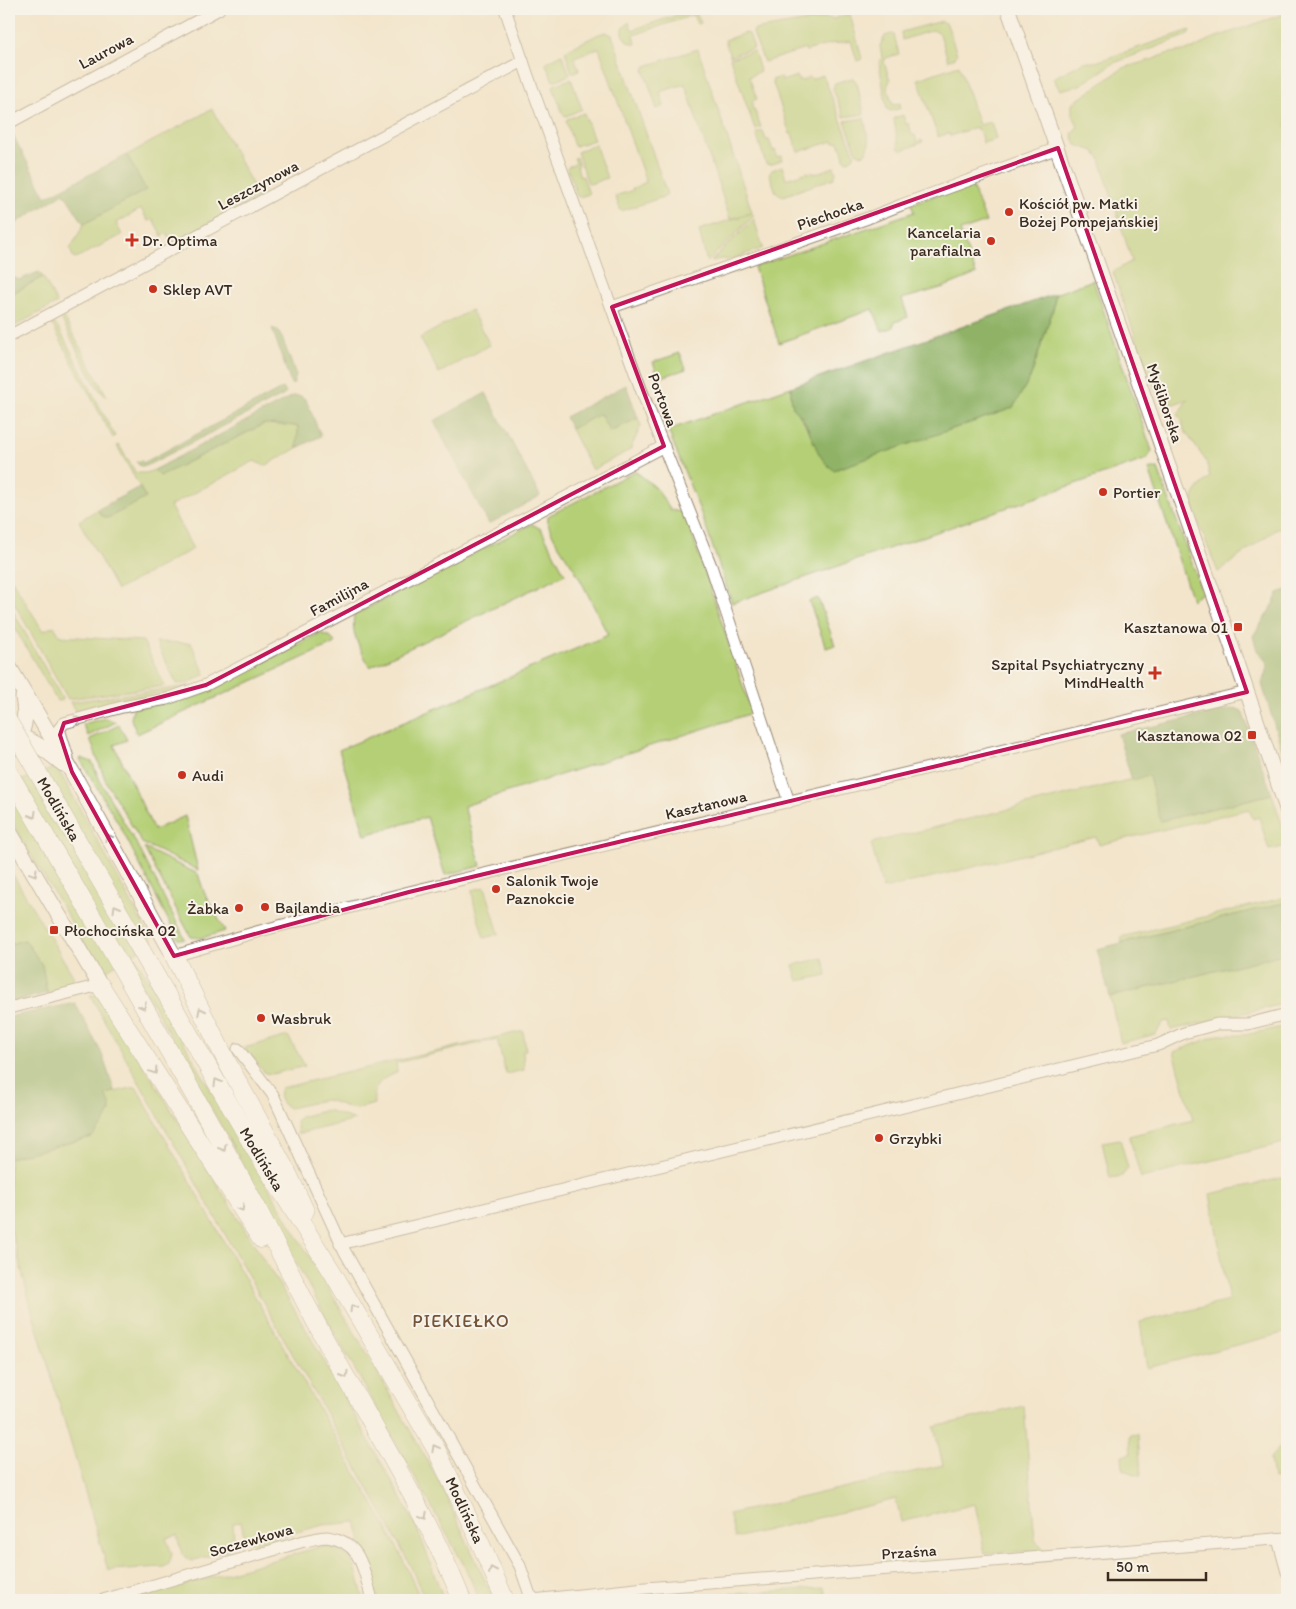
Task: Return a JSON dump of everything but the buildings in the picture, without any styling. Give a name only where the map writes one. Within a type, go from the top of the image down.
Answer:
[{"type":"main road","points":[[9,667],[21,688],[26,715],[13,731],[9,751]]},
{"type":"main road","name":"Modlińska","points":[[21,688],[72,772],[174,956]]},
{"type":"main road","points":[[13,731],[39,746],[72,772]]},
{"type":"main road","name":"Modlińska","points":[[13,731],[256,1151],[333,1273],[437,1451],[505,1600]]},
{"type":"main road","name":"Modlińska","points":[[9,773],[250,1195],[321,1332],[407,1484],[434,1536],[462,1600]]},
{"type":"main road","points":[[9,831],[100,985],[321,1332]]},
{"type":"main road","points":[[174,956],[228,1064],[288,1174],[333,1273]]},
{"type":"street","name":"Laurowa","points":[[9,122],[219,9]]},
{"type":"street","name":"Portowa","points":[[506,9],[642,392],[712,566],[789,802]]},
{"type":"street","name":"Myśliborska","points":[[1008,9],[1287,810]]},
{"type":"street","name":"Leszczynowa","points":[[9,336],[523,61]]},
{"type":"street","name":"Piechocka","points":[[612,307],[868,218],[1058,148]]},
{"type":"street","name":"Familijna","points":[[72,772],[59,729],[64,723],[122,707],[167,699],[206,685],[664,446]]},
{"type":"street","name":"Kasztanowa","points":[[174,956],[409,892],[1247,692]]},
{"type":"street","points":[[9,1008],[100,985]]},
{"type":"street","points":[[340,1244],[1151,1047],[1184,1033],[1217,1024],[1248,1024],[1287,1014]]},
{"type":"street","name":"Modlińska","points":[[238,1049],[273,1094],[340,1244],[520,1566],[530,1595],[534,1600]]},
{"type":"street","name":"Soczewkowa","points":[[103,1600],[304,1541],[326,1537],[348,1543],[358,1554],[372,1600]]},
{"type":"street","points":[[1283,1539],[1287,1572]]},
{"type":"street","name":"Przaśna","points":[[534,1600],[646,1588],[1283,1539]]},
{"type":"highlighted area","points":[[1058,148],[1247,692],[409,892],[174,956],[72,772],[60,735],[64,723],[206,685],[664,446],[612,307]]},
{"type":"green space","points":[[695,9],[701,23],[697,24],[693,15],[634,35],[636,44],[628,42],[623,36],[623,29],[629,22],[632,30]]},
{"type":"green space","points":[[1287,13],[1287,527],[1279,527],[1218,572],[1193,504],[1196,492],[1210,477],[1206,461],[1184,430],[1182,420],[1177,415],[1188,399],[1174,404],[1162,402],[1150,379],[1113,272],[1132,261],[1100,159],[1094,151],[1076,145],[1072,134],[1078,126],[1072,113],[1072,104],[1123,68],[1166,54],[1193,49],[1211,39]]},
{"type":"green space","points":[[850,14],[862,59],[857,61],[851,41],[834,43],[806,51],[805,49],[764,62],[753,33],[754,30],[826,18],[833,19]]},
{"type":"green space","points":[[942,21],[947,24],[957,54],[955,58],[948,60],[940,34],[933,30],[902,40],[901,32]]},
{"type":"green space","points":[[1190,30],[1188,35],[1114,63],[1080,85],[1060,90],[1053,78],[1084,62],[1096,62]]},
{"type":"green space","points":[[606,32],[612,35],[667,194],[621,211],[615,196],[633,190],[646,182],[599,48],[574,57],[579,70],[572,73],[565,51]]},
{"type":"green space","points":[[745,33],[749,34],[754,48],[730,56],[725,40]]},
{"type":"green space","points":[[894,35],[899,54],[886,58],[884,62],[890,80],[887,87],[893,105],[900,103],[901,108],[891,111],[887,109],[879,63],[882,58],[880,46],[885,36]]},
{"type":"green space","points":[[698,49],[752,212],[730,219],[685,84],[660,92],[664,106],[657,109],[644,70],[646,66]]},
{"type":"green space","points":[[754,51],[760,71],[749,77],[757,99],[752,101],[753,105],[751,106],[761,127],[755,129],[730,58]]},
{"type":"green space","points":[[562,54],[570,75],[553,81],[546,64]]},
{"type":"green space","points":[[959,65],[979,125],[991,122],[996,139],[983,143],[979,129],[977,130],[976,127],[950,136],[949,133],[938,137],[918,79]]},
{"type":"green space","points":[[823,75],[854,153],[854,157],[849,161],[843,157],[839,142],[834,143],[833,141],[798,152],[772,80],[781,77],[782,81],[797,76],[798,80],[802,81],[809,77],[811,79]]},
{"type":"green space","points":[[853,78],[857,83],[864,114],[844,117],[833,89],[835,83]]},
{"type":"green space","points":[[571,79],[582,109],[566,116],[563,114],[553,87]]},
{"type":"green space","points":[[212,109],[259,197],[171,243],[167,233],[162,236],[153,219],[148,221],[141,209],[116,223],[122,235],[74,259],[70,249],[84,224],[145,190],[127,155]]},
{"type":"green space","points":[[584,113],[594,140],[574,146],[566,121]]},
{"type":"green space","points":[[903,115],[917,142],[922,140],[923,142],[903,150],[899,149],[894,118]]},
{"type":"green space","points":[[864,118],[869,143],[866,153],[862,155],[857,153],[845,121]]},
{"type":"green space","points":[[10,130],[46,197],[127,155],[146,190],[84,224],[64,193],[19,221],[9,232],[9,217],[12,214],[9,208]]},
{"type":"green space","points":[[763,131],[766,140],[769,140],[777,157],[782,156],[783,159],[773,164],[766,164],[756,133]]},
{"type":"green space","points":[[595,144],[607,178],[590,184],[577,152]]},
{"type":"green space","points":[[576,157],[580,177],[583,176],[589,194],[580,197],[577,196],[567,167],[576,163],[574,158]]},
{"type":"green space","points":[[782,166],[786,179],[808,172],[813,172],[814,174],[834,167],[836,173],[834,178],[783,196],[776,192],[769,173]]},
{"type":"green space","points":[[971,183],[986,222],[960,231],[976,274],[944,287],[902,299],[908,317],[895,322],[892,328],[882,331],[873,309],[779,343],[754,267],[914,212],[911,204]]},
{"type":"green space","points":[[752,213],[754,216],[707,262],[699,230]]},
{"type":"green space","points":[[754,219],[763,248],[730,260],[711,261]]},
{"type":"green space","points":[[39,272],[43,277],[9,295],[9,275],[19,280]]},
{"type":"green space","points":[[43,277],[57,303],[9,329],[9,295]]},
{"type":"green space","points":[[1093,280],[1152,451],[1147,459],[732,603],[702,516],[668,430],[791,387],[792,400],[808,430],[1012,408],[1031,376],[1054,306],[1055,294]]},
{"type":"green space","points":[[1055,294],[1054,306],[1031,376],[1013,408],[834,470],[822,459],[805,423],[793,407],[791,387]]},
{"type":"green space","points":[[471,310],[490,345],[439,373],[420,338]]},
{"type":"green space","points":[[64,318],[107,397],[102,393],[84,364],[64,324],[62,319]]},
{"type":"green space","points":[[54,323],[58,327],[115,436],[113,438],[52,324]]},
{"type":"green space","points":[[272,328],[277,330],[282,338],[296,375],[293,385],[291,384]]},
{"type":"green space","points":[[680,353],[686,369],[659,378],[653,362]]},
{"type":"green space","points":[[626,385],[638,418],[610,432],[600,414],[571,429],[565,417]]},
{"type":"green space","points":[[283,388],[286,393],[284,395],[146,466],[140,466],[136,462],[141,460],[143,463]]},
{"type":"green space","points":[[486,393],[540,496],[489,524],[434,421]]},
{"type":"green space","points":[[293,396],[301,396],[306,400],[321,436],[297,448],[298,426],[264,424],[160,476],[154,470]]},
{"type":"green space","points":[[600,414],[610,432],[638,418],[641,426],[630,450],[592,470],[571,429]]},
{"type":"green space","points":[[264,424],[298,426],[297,448],[265,466],[254,461],[170,506],[193,549],[117,590],[79,521],[97,510],[102,516],[146,498],[117,446],[119,445],[136,473],[146,473],[154,470],[160,476]]},
{"type":"green space","points":[[1149,469],[1158,469],[1197,577],[1202,593],[1192,600]]},
{"type":"green space","points":[[635,471],[655,487],[671,510],[685,513],[752,713],[464,806],[481,866],[445,875],[427,817],[365,835],[339,750],[608,635],[575,570],[553,536],[548,516]]},
{"type":"green space","points":[[139,487],[146,498],[108,518],[102,516],[97,510]]},
{"type":"green space","points":[[532,524],[541,529],[565,574],[370,667],[355,636],[354,615]]},
{"type":"green space","points":[[9,575],[43,631],[54,626],[60,636],[143,641],[165,686],[68,699],[9,594]]},
{"type":"green space","points":[[1287,590],[1287,767],[1262,684],[1268,664],[1257,650],[1253,636],[1273,605],[1278,593]]},
{"type":"green space","points":[[818,598],[835,645],[826,648],[809,601]]},
{"type":"green space","points":[[9,604],[63,700],[57,701],[9,618]]},
{"type":"green space","points":[[320,633],[331,637],[335,643],[137,734],[131,719],[133,708],[189,699],[204,693]]},
{"type":"green space","points":[[156,642],[191,643],[205,674],[189,683],[177,684]]},
{"type":"green space","points":[[190,686],[177,691],[126,699],[77,714],[70,702]]},
{"type":"green space","points":[[1235,708],[1242,711],[1272,794],[1160,821],[1149,776],[1132,780],[1118,734]]},
{"type":"green space","points":[[105,718],[116,722],[88,736],[83,724]]},
{"type":"green space","points":[[119,725],[127,740],[114,745],[154,830],[185,816],[198,870],[142,843],[106,782],[90,739]]},
{"type":"green space","points":[[81,758],[92,762],[102,785],[139,848],[185,939],[178,939],[120,826]]},
{"type":"green space","points":[[57,767],[153,942],[102,973],[19,835],[9,814],[9,785]]},
{"type":"green space","points":[[1149,775],[1161,821],[1272,794],[1287,840],[1287,846],[1269,850],[1259,817],[1253,819],[1249,809],[1099,845],[1096,837],[883,889],[871,843]]},
{"type":"green space","points":[[144,848],[198,874],[204,892],[225,931],[202,938],[191,937]]},
{"type":"green space","points":[[9,868],[79,986],[47,993],[42,965],[25,940],[9,944]]},
{"type":"green space","points":[[485,887],[499,934],[484,938],[472,890]]},
{"type":"green space","points":[[1287,897],[1287,902],[1122,942],[1121,937]]},
{"type":"green space","points":[[1287,902],[1287,953],[1110,997],[1097,949]]},
{"type":"green space","points":[[25,940],[42,965],[47,993],[9,1003],[9,944]]},
{"type":"green space","points":[[1287,953],[1287,1003],[1171,1030],[1169,1021],[1163,1022],[1156,1034],[1121,1043],[1110,997]]},
{"type":"green space","points":[[136,958],[440,1483],[494,1600],[480,1600],[464,1565],[129,962]]},
{"type":"green space","points":[[823,958],[827,975],[798,981],[793,965]]},
{"type":"green space","points":[[90,995],[99,997],[153,1080],[299,1317],[404,1503],[419,1533],[444,1600],[425,1600],[410,1565],[381,1511]]},
{"type":"green space","points":[[75,1003],[101,1052],[115,1092],[105,1094],[110,1104],[110,1112],[92,1137],[9,1158],[9,1017]]},
{"type":"green space","points":[[1287,1026],[1287,1142],[1141,1178],[1129,1136],[1193,1120],[1174,1052],[1218,1035],[1245,1035]]},
{"type":"green space","points":[[523,1031],[526,1050],[523,1051],[524,1070],[506,1074],[497,1039],[396,1063],[397,1072],[386,1077],[376,1087],[374,1104],[357,1109],[325,1100],[289,1108],[280,1100],[281,1088]]},
{"type":"green space","points":[[288,1036],[305,1066],[272,1074],[265,1073],[244,1048]]},
{"type":"green space","points":[[136,1087],[385,1525],[421,1600],[378,1600],[356,1522],[323,1525],[255,1543],[248,1541],[244,1535],[241,1522],[233,1523],[234,1545],[229,1550],[191,1561],[183,1553],[177,1535],[166,1538],[172,1554],[169,1564],[164,1567],[108,1570],[33,1314],[9,1222],[9,1158],[92,1137],[110,1104],[105,1094]]},
{"type":"green space","points":[[327,1110],[355,1120],[298,1134],[296,1121],[300,1117]]},
{"type":"green space","points":[[1120,1139],[1128,1168],[1122,1176],[1110,1178],[1102,1142]]},
{"type":"green space","points":[[1287,1177],[1287,1332],[1147,1368],[1140,1322],[1229,1301],[1210,1194]]},
{"type":"green space","points":[[1024,1406],[1035,1540],[1045,1550],[985,1554],[975,1504],[901,1522],[896,1499],[735,1538],[729,1514],[943,1465],[934,1427]]},
{"type":"green space","points":[[1138,1434],[1141,1476],[1123,1470],[1122,1455],[1131,1454],[1130,1435]]},
{"type":"green space","points":[[1287,1440],[1287,1476],[1273,1479],[1270,1458]]},
{"type":"green space","points":[[323,1546],[343,1552],[349,1558],[356,1572],[364,1600],[131,1600]]},
{"type":"green space","points":[[824,1588],[827,1600],[731,1600],[729,1594]]},
{"type":"place","name":"Kościół pw. Matki Bożej Pompejańskiej","points":[[1009,212]]},
{"type":"place","name":"Dr. Optima","points":[[132,240]]},
{"type":"place","name":"Kancelaria parafialna","points":[[991,241]]},
{"type":"place","name":"Sklep AVT","points":[[153,289]]},
{"type":"place","name":"Portier","points":[[1103,492]]},
{"type":"place","name":"Kasztanowa 01","points":[[1238,627]]},
{"type":"place","name":"Szpital Psychiatryczny MindHealth","points":[[1155,673]]},
{"type":"place","name":"Kasztanowa 02","points":[[1252,735]]},
{"type":"place","name":"Audi","points":[[182,775]]},
{"type":"place","name":"Salonik Twoje Paznokcie","points":[[496,889]]},
{"type":"place","name":"Bajlandia","points":[[265,907]]},
{"type":"place","name":"Żabka","points":[[239,908]]},
{"type":"place","name":"Płochocińska 02","points":[[54,930]]},
{"type":"place","name":"Wasbruk","points":[[261,1018]]},
{"type":"place","name":"Grzybki","points":[[879,1138]]},
{"type":"district","name":"PIEKIEŁKO","points":[[461,1321]]}]
